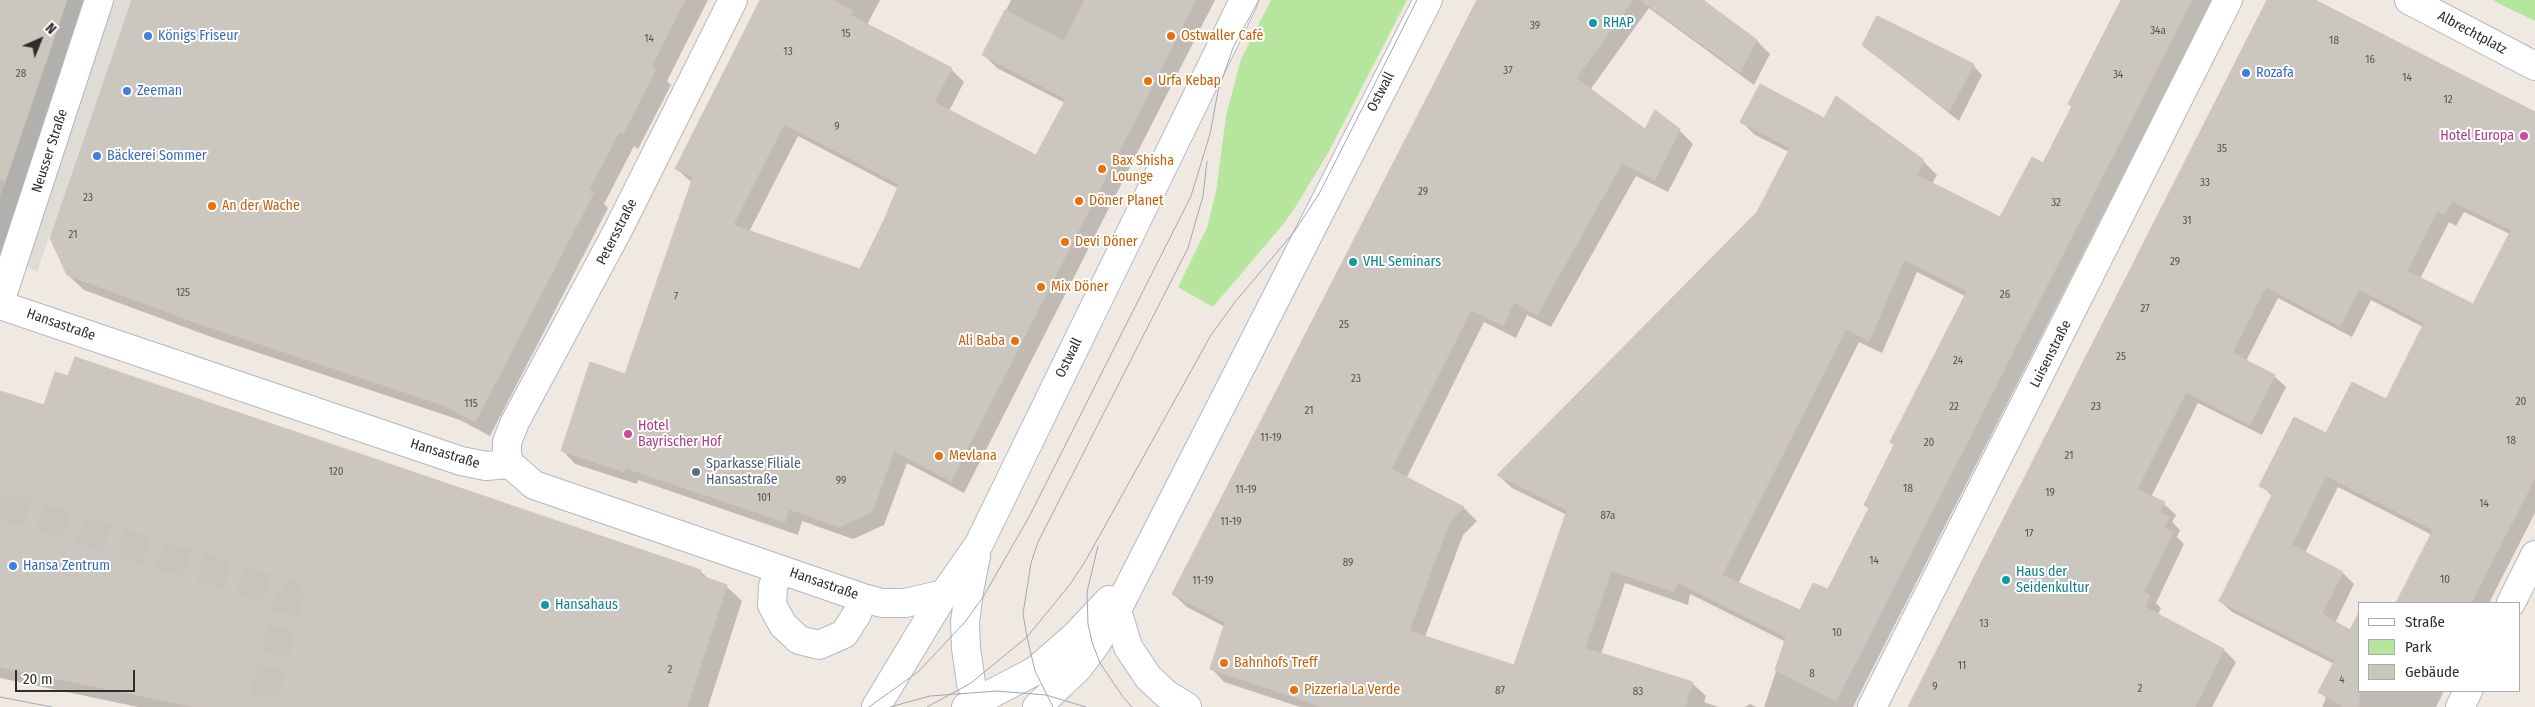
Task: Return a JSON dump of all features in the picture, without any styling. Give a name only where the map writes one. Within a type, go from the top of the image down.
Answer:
[{"type":"street","name":"Neusser Straße","points":[[0,303],[100,0]]},
{"type":"street","name":"Petersstraße","points":[[510,464],[507,455],[507,442],[515,422],[618,230],[734,0]]},
{"type":"street","name":"Ostwall","points":[[876,707],[944,594],[979,544],[1244,0]]},
{"type":"street","name":"Ostwall","points":[[1036,707],[1078,668],[1096,644],[1117,610],[1142,557],[1428,0]]},
{"type":"street","name":"Luisenstraße","points":[[1872,707],[2228,0]]},
{"type":"street","name":"Albrechtplatz","points":[[2409,0],[2535,66]]},
{"type":"street","name":"Hansastraße","points":[[0,303],[462,461],[486,466],[510,464],[534,485],[863,598],[882,603],[905,603],[944,594]]},
{"type":"street","points":[[974,705],[967,655],[965,622],[968,591],[979,544]]},
{"type":"street","points":[[2512,602],[2535,555]]},
{"type":"street","name":"Ostwall","points":[[974,705],[1035,671],[1051,658],[1106,603],[1142,557]]},
{"type":"street","points":[[780,570],[774,586],[772,605],[783,625],[798,640],[819,645],[844,634],[857,614],[863,598]]},
{"type":"street","points":[[1117,610],[1128,647],[1148,677],[1166,694],[1187,707]]},
{"type":"street","points":[[2460,707],[2468,692]]},
{"type":"green space","points":[[1271,0],[1407,0],[1328,153],[1296,206],[1285,222],[1213,307],[1178,287],[1207,228],[1216,192],[1226,116],[1241,59]]},
{"type":"green space","points":[[2493,0],[2535,0],[2535,21],[2502,5]]},
{"type":"shaded area","points":[[67,0],[132,0],[37,272],[0,252],[0,198]]},
{"type":"building","points":[[0,0],[67,0],[5,181],[0,180]]},
{"type":"building","points":[[132,0],[685,0],[651,67],[656,69],[623,134],[619,132],[589,190],[594,192],[475,422],[443,405],[197,323],[67,275],[50,238]]},
{"type":"building","points":[[760,0],[833,0],[853,11],[850,15],[952,68],[934,102],[1036,155],[1066,99],[982,55],[1005,10],[1064,41],[1085,0],[1196,0],[951,481],[894,451],[872,512],[839,527],[789,509],[785,522],[625,468],[624,472],[561,451],[590,362],[625,374],[693,177],[675,169]],"holes":[[[784,124],[899,184],[860,269],[733,225]]]},
{"type":"building","points":[[1477,0],[1633,0],[1576,78],[1645,129],[1655,110],[1680,129],[1655,180],[1622,163],[1537,315],[1514,302],[1503,326],[1471,310],[1391,469],[1464,507],[1450,521],[1409,631],[1514,665],[1567,510],[1497,475],[1757,212],[1790,148],[1740,122],[1760,84],[1824,118],[1836,96],[1924,160],[1917,175],[2000,217],[2032,157],[2043,163],[2072,106],[2068,104],[2121,0],[2192,0],[1836,701],[1775,670],[1786,637],[1677,582],[1674,592],[1611,571],[1585,648],[1693,682],[1685,707],[1323,707],[1210,669],[1225,622],[1172,594]],"holes":[[[1904,260],[1967,291],[1890,442],[1894,445],[1864,505],[1869,508],[1828,589],[1813,583],[1800,610],[1722,575],[1846,329],[1869,341]]]},
{"type":"building","points":[[1641,0],[1703,0],[1757,40],[1740,72]]},
{"type":"building","points":[[2267,0],[2315,0],[2535,112],[2535,478],[2472,602],[2397,602],[2433,530],[2326,476],[2292,545],[2343,572],[2322,614],[2350,630],[2358,614],[2359,707],[2344,707],[2318,692],[2335,660],[2219,601],[2273,493],[2259,486],[2294,417],[2326,433],[2352,382],[2386,399],[2424,323],[2359,289],[2340,326],[2266,287],[2232,353],[2275,375],[2250,425],[2186,392],[2137,489],[2165,502],[2160,512],[2169,517],[2164,527],[2173,532],[2144,592],[2150,595],[2145,607],[2224,649],[2195,707],[1908,707]],"holes":[[[2452,201],[2511,230],[2473,304],[2407,271],[2437,211],[2444,215]]]},
{"type":"building","points":[[1877,16],[1974,64],[1949,112],[1862,45]]},
{"type":"building","points":[[75,357],[701,570],[699,575],[727,585],[687,707],[195,707],[0,667],[0,391],[44,405],[55,372],[68,376]]},
{"type":"tunnel","points":[[0,505],[289,595],[262,707]]},
{"type":"tram line","points":[[869,707],[918,672],[965,622],[983,597],[1029,517],[1191,196],[1210,134],[1218,91],[1233,48],[1259,0]]},
{"type":"tram line","points":[[927,707],[971,683],[1027,637],[1071,583],[1086,560],[1211,335],[1235,302],[1294,232],[1319,194],[1417,0]]},
{"type":"tram line","points":[[1053,707],[1035,671],[1023,614],[1031,563],[1038,542],[1188,248],[1203,196],[1207,161]]},
{"type":"tram line","points":[[1098,546],[1087,592],[1088,624],[1100,663],[1132,707]]},
{"type":"tram line","points":[[890,707],[930,696],[997,691],[1046,695],[1086,707]]},
{"type":"tram line","points":[[0,697],[52,707]]},
{"type":"place","name":"RHAP","points":[[1593,23]]},
{"type":"place","name":"Königs Friseur","points":[[148,36]]},
{"type":"place","name":"Ostwaller Café","points":[[1171,36]]},
{"type":"place","name":"Rozafa","points":[[2246,73]]},
{"type":"place","name":"Urfa Kebap","points":[[1148,81]]},
{"type":"place","name":"Zeeman","points":[[127,91]]},
{"type":"place","name":"Hotel Europa","points":[[2524,136]]},
{"type":"place","name":"Bäckerei Sommer","points":[[97,156]]},
{"type":"place","name":"Bax Shisha Lounge","points":[[1102,169]]},
{"type":"place","name":"Döner Planet","points":[[1079,201]]},
{"type":"place","name":"An der Wache","points":[[212,206]]},
{"type":"place","name":"Devi Döner","points":[[1065,242]]},
{"type":"place","name":"VHL Seminars","points":[[1353,262]]},
{"type":"place","name":"Mix Döner","points":[[1041,287]]},
{"type":"place","name":"Ali Baba","points":[[1015,341]]},
{"type":"place","name":"Hotel Bayrischer Hof","points":[[628,434]]},
{"type":"place","name":"Mevlana","points":[[939,456]]},
{"type":"place","name":"Sparkasse Filiale Hansastraße","points":[[696,472]]},
{"type":"place","name":"Hansa Zentrum","points":[[13,566]]},
{"type":"place","name":"Haus der Seidenkultur","points":[[2006,580]]},
{"type":"place","name":"Hansahaus","points":[[545,605]]},
{"type":"place","name":"Bahnhofs Treff","points":[[1224,663]]},
{"type":"place","name":"Pizzeria La Verde","points":[[1294,690]]}]
